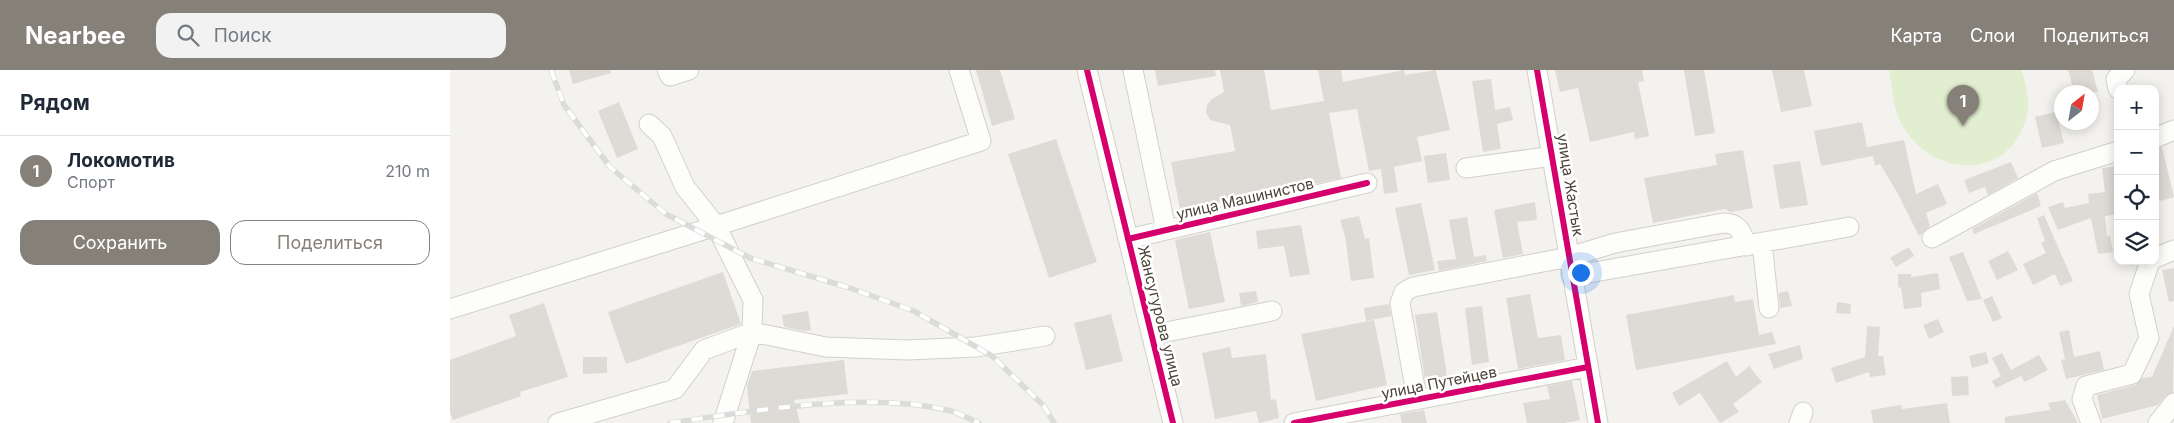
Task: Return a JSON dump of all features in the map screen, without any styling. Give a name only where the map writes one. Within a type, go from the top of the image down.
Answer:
[{"type":"street","points":[[668,73],[688,70]]},
{"type":"street","points":[[450,309],[981,141],[959,70]]},
{"type":"street","name":"Жансугурова улица","points":[[1087,70],[1173,423]]},
{"type":"street","points":[[1134,70],[1166,230]]},
{"type":"street","name":"улица Жастык","points":[[1537,70],[1598,423]]},
{"type":"street","points":[[2117,85],[2116,79],[2126,70]]},
{"type":"street","points":[[649,124],[662,136],[685,187],[716,226],[753,300],[752,332],[723,423]]},
{"type":"street","points":[[2159,136],[2174,130]]},
{"type":"street","points":[[1932,238],[2054,171],[2114,152]]},
{"type":"street","points":[[1466,168],[1553,156]]},
{"type":"street","name":"улица Машинистов","points":[[1128,239],[1367,184]]},
{"type":"street","points":[[1570,266],[1615,243],[1723,223],[1733,223],[1754,244],[1769,308]]},
{"type":"street","points":[[1417,400],[1400,303],[1404,292],[1413,287],[1754,244],[1849,227]]},
{"type":"street","points":[[2159,256],[2174,250]]},
{"type":"street","points":[[2091,423],[2082,399],[2086,386],[2132,374],[2149,338],[2139,294],[2149,265]]},
{"type":"street","points":[[1151,335],[1272,311]]},
{"type":"street","points":[[558,423],[676,389],[704,350],[752,332],[826,347],[907,350],[976,347],[1045,336]]},
{"type":"street","name":"улица Путейцев","points":[[1294,423],[1588,367]]},
{"type":"street","points":[[2158,423],[2174,403]]},
{"type":"green space","points":[[1889,70],[2022,70],[2027,92],[2028,110],[2018,138],[2004,153],[1986,163],[1967,165],[1947,162],[1928,153],[1912,139],[1899,119]]},
{"type":"building","points":[[569,70],[611,70],[611,73],[573,84]]},
{"type":"building","points":[[976,70],[1000,70],[1015,119],[992,126]]},
{"type":"building","points":[[1155,70],[1215,70],[1216,76],[1158,86]]},
{"type":"building","points":[[1220,70],[1264,70],[1271,110],[1324,101],[1318,70],[1341,70],[1343,82],[1404,70],[1405,75],[1436,70],[1450,130],[1417,137],[1422,161],[1394,167],[1398,192],[1384,194],[1381,169],[1369,171],[1357,109],[1329,113],[1341,178],[1288,190],[1180,209],[1171,162],[1235,151],[1230,125],[1210,120],[1206,112],[1207,105],[1212,99],[1224,92]]},
{"type":"building","points":[[1555,70],[1642,70],[1644,81],[1638,82],[1649,136],[1635,139],[1634,132],[1590,142],[1578,88],[1560,92]]},
{"type":"building","points":[[1684,70],[1704,70],[1715,133],[1695,136]]},
{"type":"building","points":[[1772,70],[1804,70],[1812,106],[1781,112]]},
{"type":"building","points":[[2068,70],[2092,70],[2096,85],[2072,85]]},
{"type":"building","points":[[1491,79],[1495,110],[1510,107],[1513,120],[1497,124],[1501,149],[1483,152],[1472,81]]},
{"type":"building","points":[[619,102],[638,149],[617,158],[598,111]]},
{"type":"building","points":[[2054,112],[2054,130],[2061,130],[2064,143],[2042,148],[2035,117]]},
{"type":"building","points":[[1862,122],[1867,147],[1904,140],[1916,194],[1938,184],[1947,204],[1926,213],[1930,226],[1919,236],[1898,194],[1880,164],[1875,166],[1873,156],[1821,166],[1814,131]]},
{"type":"building","points":[[1056,139],[1097,262],[1049,278],[1008,154]]},
{"type":"building","points":[[2162,147],[2174,197],[2160,201],[2159,199],[2159,148]]},
{"type":"building","points":[[1743,150],[1753,208],[1730,212],[1725,209],[1653,223],[1644,178],[1717,165],[1715,154]]},
{"type":"building","points":[[1446,153],[1450,180],[1428,183],[1424,156]]},
{"type":"building","points":[[1800,161],[1808,205],[1780,209],[1773,165]]},
{"type":"building","points":[[2011,162],[2018,178],[1988,195],[1985,187],[1969,193],[1964,180]]},
{"type":"building","points":[[2114,166],[2114,215],[2105,216],[2107,236],[2110,235],[2113,252],[2098,254],[2091,218],[2058,230],[2048,207],[2063,202],[2065,208],[2089,203],[2088,194],[2105,192],[2102,168]]},
{"type":"building","points":[[2037,193],[2041,206],[1974,234],[1972,229]]},
{"type":"building","points":[[1535,202],[1537,220],[1517,222],[1523,254],[1503,258],[1494,210]]},
{"type":"building","points":[[1421,203],[1435,270],[1409,275],[1395,208]]},
{"type":"building","points":[[2044,215],[2073,281],[2060,286],[2055,274],[2033,285],[2023,264],[2046,253],[2041,243],[2045,241],[2037,218]]},
{"type":"building","points":[[1359,216],[1365,239],[1369,238],[1374,278],[1351,281],[1345,236],[1340,220]]},
{"type":"building","points":[[1467,217],[1474,257],[1486,255],[1487,261],[1439,271],[1437,261],[1456,259],[1449,220]]},
{"type":"building","points":[[1301,225],[1310,274],[1290,277],[1284,246],[1258,249],[1256,231]]},
{"type":"building","points":[[1210,232],[1225,302],[1189,309],[1175,240]]},
{"type":"building","points":[[1909,247],[1914,256],[1896,267],[1890,258]]},
{"type":"building","points":[[2008,251],[2018,270],[1997,280],[1988,261]]},
{"type":"building","points":[[1963,252],[1982,299],[1967,301],[1949,257]]},
{"type":"building","points":[[2174,268],[2174,301],[2169,302],[2162,270]]},
{"type":"building","points":[[723,272],[741,324],[626,364],[608,312]]},
{"type":"building","points":[[1938,273],[1940,289],[1921,293],[1922,307],[1904,309],[1901,288],[1898,287],[1898,274],[1911,274],[1911,277]]},
{"type":"building","points":[[1256,291],[1258,302],[1241,306],[1239,293]]},
{"type":"building","points":[[1788,291],[1792,306],[1780,308],[1779,293]]},
{"type":"building","points":[[1530,294],[1538,338],[1561,335],[1565,360],[1518,369],[1506,298]]},
{"type":"building","points":[[1734,295],[1735,302],[1753,299],[1759,335],[1772,332],[1776,344],[1636,370],[1626,315]]},
{"type":"building","points":[[1992,296],[2002,318],[1993,322],[1983,300]]},
{"type":"building","points":[[1837,302],[1851,304],[1850,314],[1836,313]]},
{"type":"building","points":[[544,303],[568,377],[520,392],[521,396],[453,420],[450,413],[450,360],[516,336],[509,315]]},
{"type":"building","points":[[1389,304],[1391,316],[1366,321],[1364,308]]},
{"type":"building","points":[[1482,306],[1489,362],[1472,365],[1465,308]]},
{"type":"building","points":[[808,311],[811,330],[805,331],[784,327],[782,315]]},
{"type":"building","points":[[1437,312],[1448,382],[1426,386],[1415,315]]},
{"type":"building","points":[[1111,314],[1123,361],[1086,370],[1074,323]]},
{"type":"building","points":[[1938,319],[1944,332],[1929,339],[1923,325]]},
{"type":"building","points":[[1374,320],[1387,385],[1316,401],[1301,334]]},
{"type":"building","points":[[1867,326],[1880,327],[1878,356],[1883,356],[1886,375],[1870,377],[1869,372],[1836,383],[1831,368],[1865,357]]},
{"type":"building","points":[[2174,326],[2173,392],[2166,396],[2158,405],[2102,419],[2097,395],[2135,385],[2142,378],[2152,377]]},
{"type":"building","points":[[2069,330],[2074,357],[2100,351],[2104,370],[2066,379],[2061,360],[2065,359],[2059,332]]},
{"type":"building","points":[[1800,345],[1803,359],[1774,369],[1768,354]]},
{"type":"building","points":[[1230,347],[1232,358],[1266,354],[1271,400],[1276,399],[1279,418],[1259,423],[1256,411],[1215,419],[1202,353]]},
{"type":"building","points":[[1986,352],[1989,363],[1972,368],[1969,356]]},
{"type":"building","points":[[2002,353],[2011,370],[2039,355],[2048,370],[2025,382],[2021,376],[1996,388],[1992,381],[2001,376],[1992,358]]},
{"type":"building","points":[[583,357],[607,357],[607,373],[583,374]]},
{"type":"building","points":[[844,360],[848,394],[794,400],[800,423],[751,423],[747,386],[752,371]]},
{"type":"building","points":[[1727,361],[1736,377],[1749,366],[1762,382],[1733,404],[1739,412],[1720,423],[1700,393],[1679,406],[1672,393]]},
{"type":"building","points":[[1968,376],[1969,395],[1952,396],[1951,377]]},
{"type":"building","points":[[1572,381],[1580,420],[1565,423],[1527,423],[1523,403],[1550,399],[1547,386]]},
{"type":"building","points":[[2065,400],[2078,423],[2005,423],[2005,417],[2050,410],[2048,403]]},
{"type":"building","points":[[1947,403],[1950,423],[1873,423],[1871,410],[1901,405],[1902,409]]},
{"type":"building","points":[[1424,410],[1427,423],[1402,423],[1400,414]]},
{"type":"railway","points":[[551,70],[564,105],[610,167],[666,214],[750,258],[847,287],[914,311],[992,356],[1044,406],[1054,423]]},
{"type":"railway","points":[[670,423],[808,405],[880,402],[947,410],[979,423]]},
{"type":"cycle path","points":[[1087,70],[1173,423]]},
{"type":"cycle path","points":[[1537,70],[1598,423]]},
{"type":"cycle path","points":[[1128,239],[1367,183]]},
{"type":"cycle path","points":[[1294,423],[1588,367]]},
{"type":"place","name":"Локомотив","points":[[1963,126]]}]
